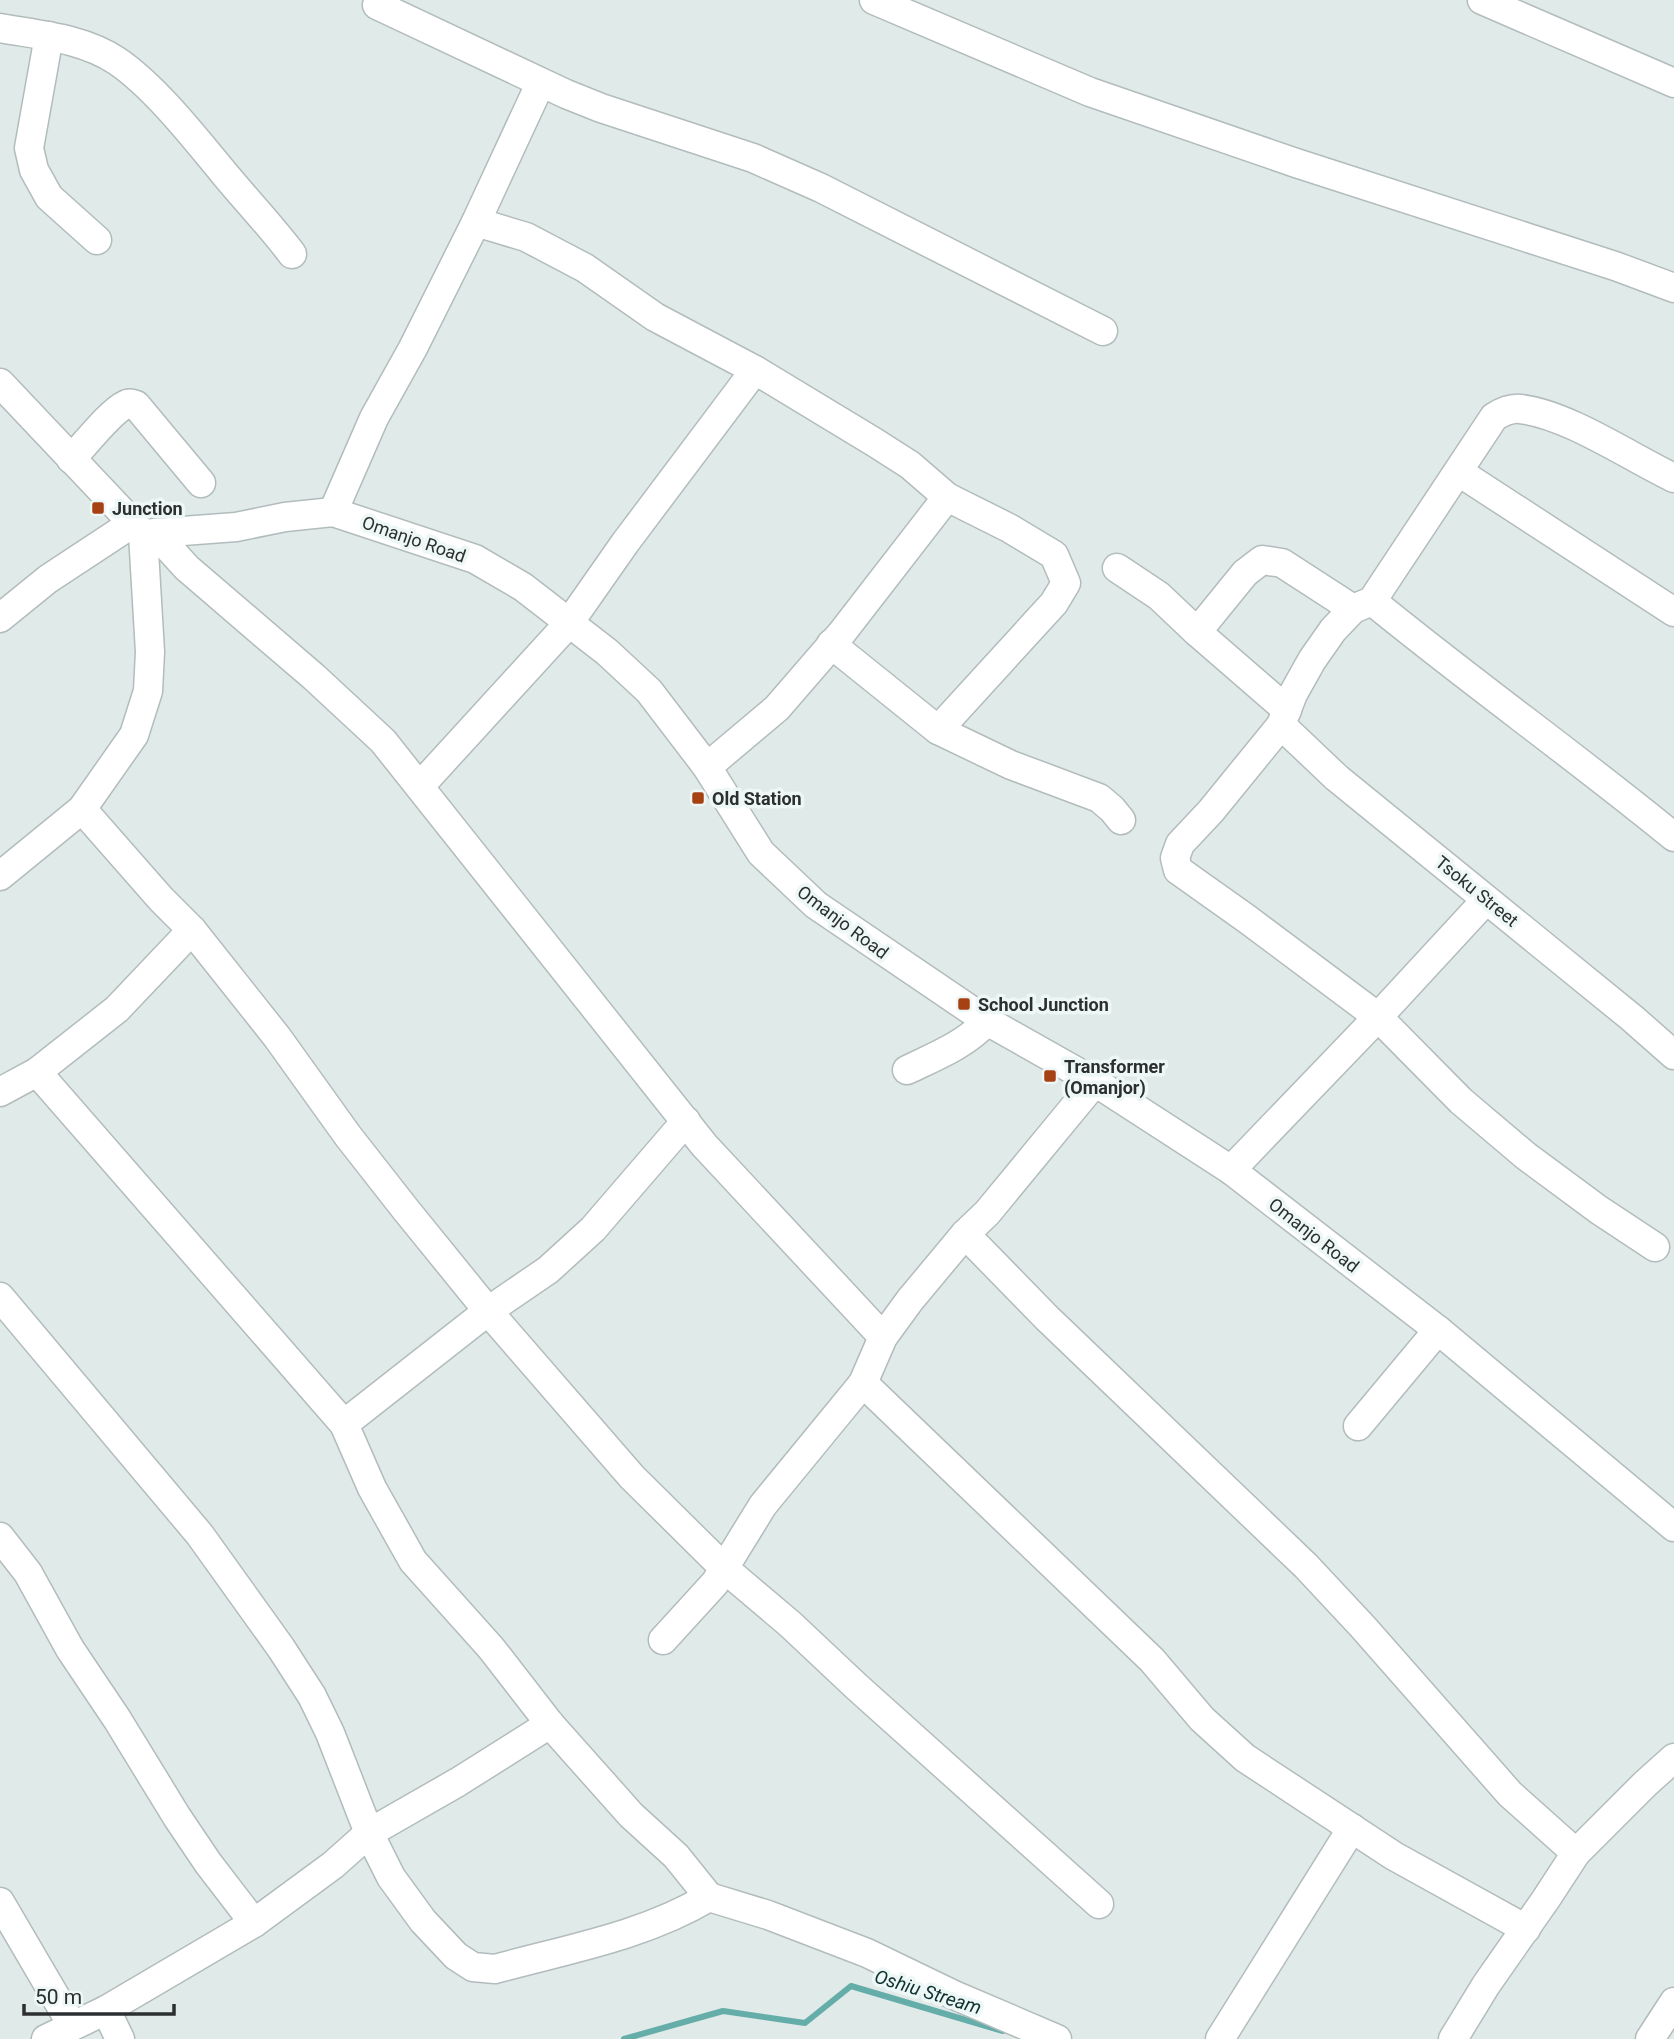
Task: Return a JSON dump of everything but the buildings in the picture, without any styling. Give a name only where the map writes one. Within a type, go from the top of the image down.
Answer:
[{"type":"street","points":[[874,0],[1090,92],[1674,288]]},
{"type":"street","points":[[1482,0],[1674,83]]},
{"type":"street","points":[[377,5],[511,66],[540,83],[601,108],[753,158],[821,188],[1103,331]]},
{"type":"street","points":[[0,28],[50,36],[117,61],[197,140],[292,254]]},
{"type":"street","points":[[50,36],[29,148],[34,170],[49,197],[97,240]]},
{"type":"street","points":[[333,512],[374,418],[413,348],[476,222],[540,83]]},
{"type":"street","points":[[476,222],[526,237],[585,268],[655,317],[755,370],[910,465],[947,497],[1009,528],[1054,555],[1066,583],[1054,603],[938,730]]},
{"type":"street","points":[[420,786],[569,623],[625,543],[755,370]]},
{"type":"street","points":[[0,383],[71,459],[144,530],[314,677],[383,741],[704,1144],[883,1337]]},
{"type":"street","points":[[71,459],[112,415],[130,403],[136,405],[201,483]]},
{"type":"street","points":[[1654,1247],[1526,1156],[1461,1101],[1378,1017],[1178,870],[1175,858],[1180,844],[1211,811],[1284,718],[1311,660],[1333,629],[1363,605],[1460,472],[1494,417],[1504,411],[1518,409],[1540,413],[1564,422],[1674,478]]},
{"type":"street","points":[[1460,472],[1674,612]]},
{"type":"street","points":[[706,767],[777,708],[947,497]]},
{"type":"street","name":"Omanjo Road","points":[[144,530],[236,527],[285,517],[333,512],[475,559],[523,587],[607,652],[649,691],[706,767],[761,853],[816,905],[987,1021],[1095,1082],[1231,1170],[1438,1330],[1674,1527]]},
{"type":"street","points":[[0,618],[48,579],[144,530]]},
{"type":"street","points":[[0,876],[82,809],[134,735],[148,691],[150,625],[144,530]]},
{"type":"street","points":[[1197,632],[1245,573],[1262,560],[1282,563],[1363,605],[1455,669],[1576,758],[1674,837]]},
{"type":"street","name":"Tsoku Street","points":[[1117,568],[1159,596],[1197,632],[1284,718],[1337,778],[1674,1055]]},
{"type":"street","points":[[831,644],[938,730],[1011,765],[1099,798],[1121,820]]},
{"type":"street","points":[[82,809],[192,930],[277,1037],[348,1136],[488,1311],[632,1476],[725,1569],[790,1624],[1099,1904]]},
{"type":"street","points":[[1231,1170],[1486,900]]},
{"type":"street","points":[[0,1092],[37,1072],[117,1009],[192,930]]},
{"type":"street","points":[[907,1070],[956,1047],[974,1035],[987,1021]]},
{"type":"street","points":[[37,1072],[344,1424],[372,1488],[413,1560],[491,1648],[550,1724],[631,1815],[676,1856],[709,1897],[768,1915],[867,1953],[954,1995],[1056,2039]]},
{"type":"street","points":[[663,1640],[725,1569],[763,1505],[863,1383],[883,1337],[910,1300],[965,1234],[987,1213],[1095,1082]]},
{"type":"street","points":[[344,1424],[488,1311],[548,1270],[593,1229],[686,1121]]},
{"type":"street","points":[[965,1234],[1047,1318],[1306,1566],[1510,1794],[1576,1853]]},
{"type":"street","points":[[0,1297],[200,1535],[281,1648],[312,1696],[330,1732],[369,1833],[391,1877],[423,1921],[456,1956],[473,1967],[495,1969],[627,1934],[688,1910],[709,1897]]},
{"type":"street","points":[[1358,1426],[1438,1330]]},
{"type":"street","points":[[863,1383],[1152,1660],[1202,1719],[1245,1758],[1394,1856],[1526,1928]]},
{"type":"street","points":[[0,1537],[29,1573],[70,1649],[185,1829],[254,1923]]},
{"type":"street","points":[[46,2039],[107,2010],[254,1923],[333,1865],[369,1833],[458,1782],[550,1724]]},
{"type":"street","points":[[1453,2039],[1486,1985],[1576,1853],[1674,1758]]},
{"type":"street","points":[[1220,2039],[1352,1828]]},
{"type":"street","points":[[0,1902],[72,2025]]},
{"type":"street","points":[[1650,2039],[1674,2002]]},
{"type":"street","points":[[107,2010],[120,2039]]},
{"type":"waterway","name":"Oshiu Stream","points":[[624,2039],[723,2011],[805,2023],[851,1986],[1003,2031]]},
{"type":"place","name":"Junction","points":[[98,508]]},
{"type":"place","name":"Old Station","points":[[698,798]]},
{"type":"place","name":"School Junction","points":[[964,1004]]},
{"type":"place","name":"Transformer (Omanjor)","points":[[1050,1076]]}]
